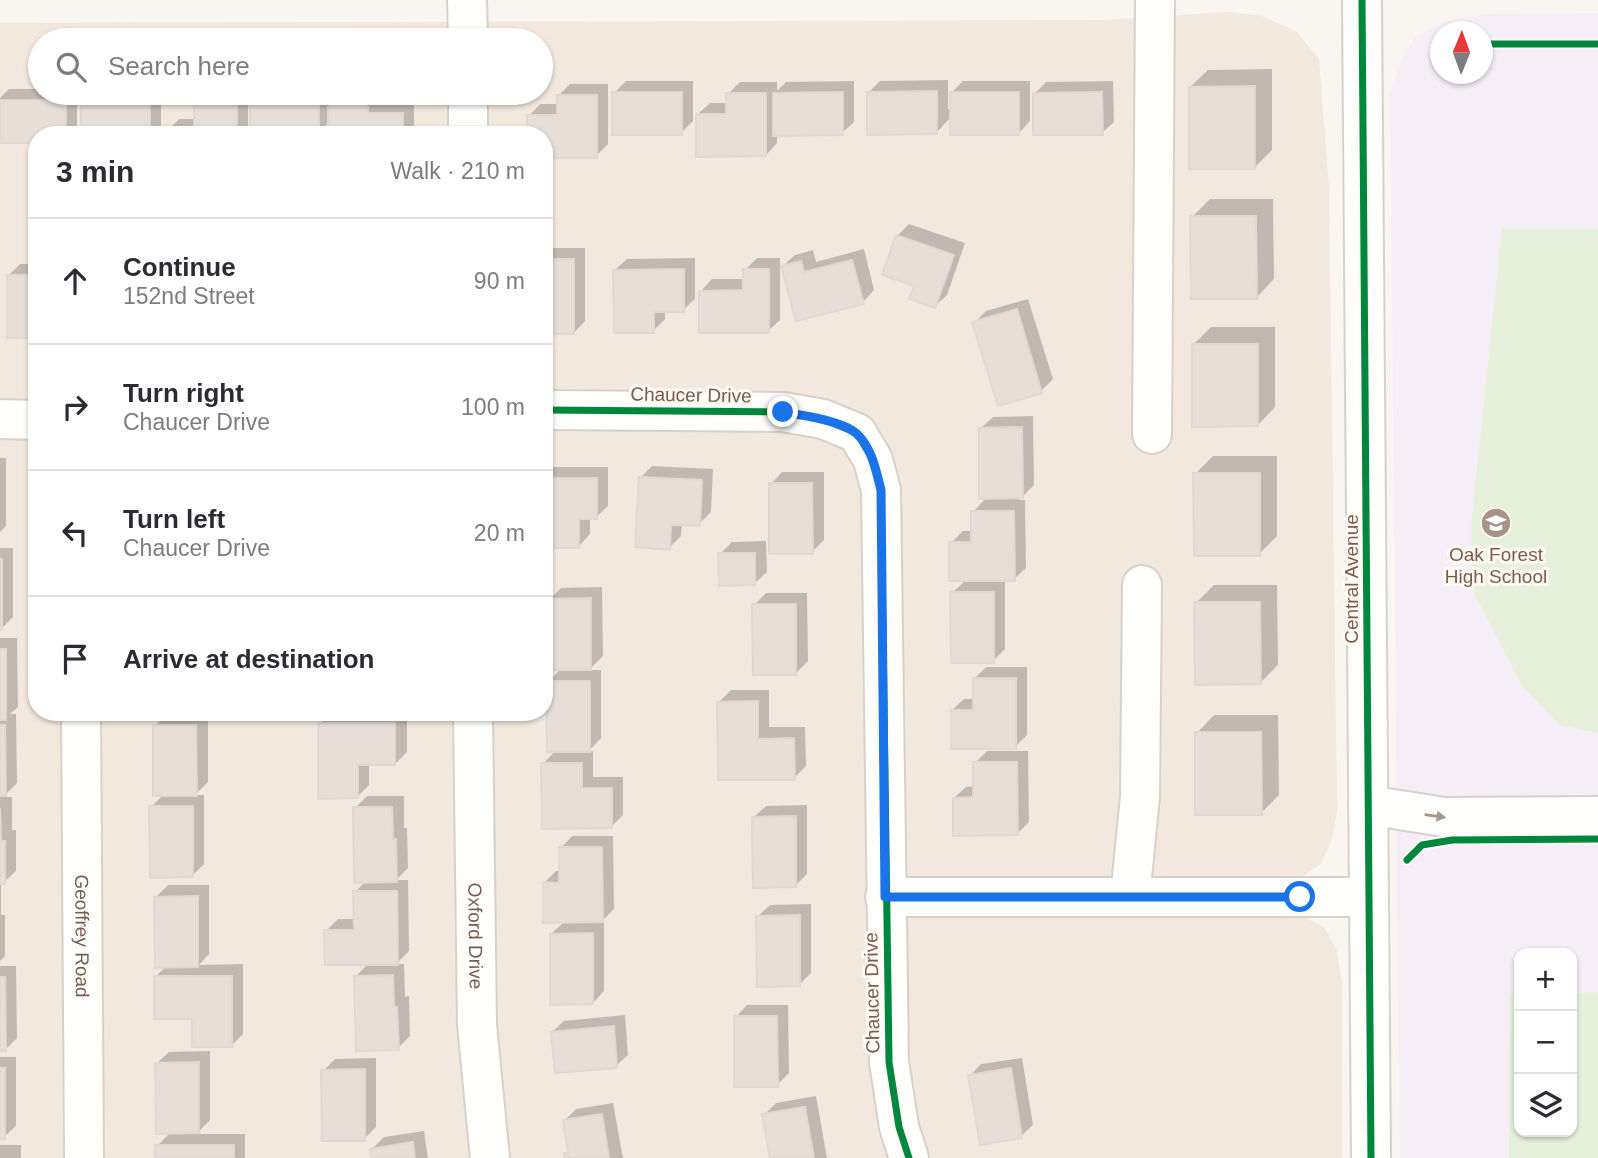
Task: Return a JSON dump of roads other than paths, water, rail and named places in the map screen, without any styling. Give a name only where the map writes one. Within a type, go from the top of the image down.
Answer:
[{"type":"street","points":[[467,0],[468,28]]},
{"type":"street","points":[[1152,434],[1154,0]]},
{"type":"street","name":"Central Avenue","points":[[1362,0],[1371,1158]]},
{"type":"street","points":[[468,105],[468,126]]},
{"type":"street","name":"Chaucer Drive","points":[[553,410],[783,412],[823,419],[857,433],[873,460],[881,490],[889,1062],[899,1127],[909,1158]]},
{"type":"street","points":[[0,419],[28,420]]},
{"type":"street","points":[[1129,897],[1140,797],[1142,585]]},
{"type":"street","name":"Geoffrey Road","points":[[81,721],[84,1158]]},
{"type":"street","name":"Oxford Drive","points":[[473,721],[477,1025],[490,1158]]},
{"type":"street","points":[[1368,805],[1444,817],[1598,816]]},
{"type":"street","points":[[885,897],[1369,897]]},
{"type":"place","name":"Oak Forest High School","points":[[1496,523]]}]
